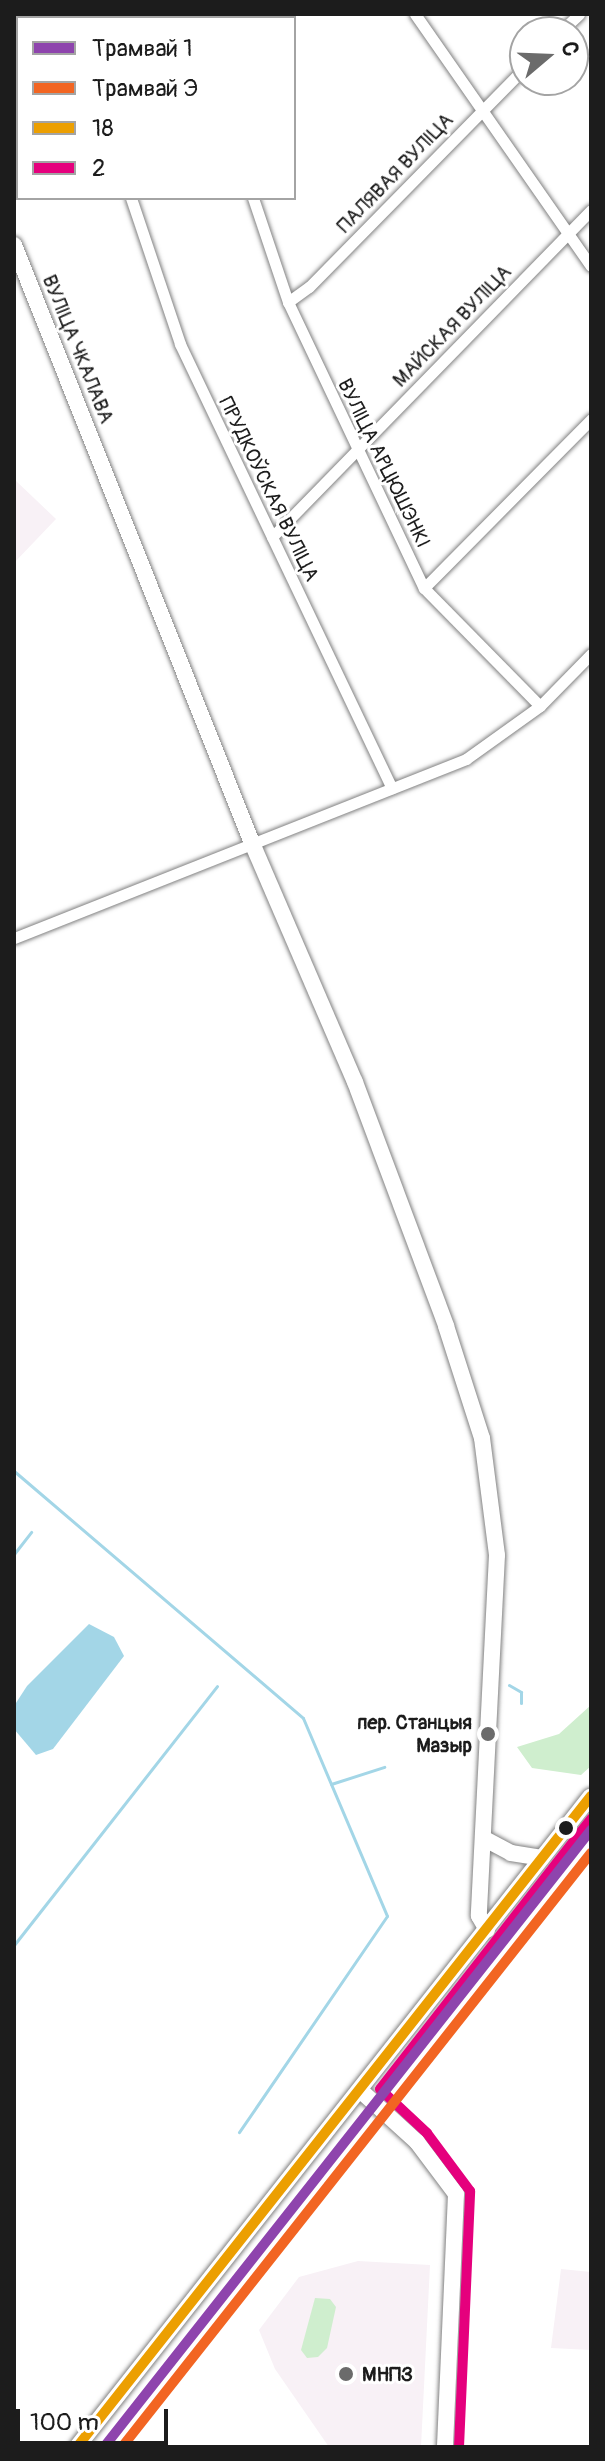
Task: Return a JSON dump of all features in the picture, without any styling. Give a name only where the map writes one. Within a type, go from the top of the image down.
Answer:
[{"type":"main road","name":"ВУЛІЦА ЧКАЛАВА","points":[[14,245],[106,468],[252,843],[355,1082],[446,1326],[482,1438],[497,1555],[479,1916],[487,1930]]},
{"type":"main road","points":[[77,2447],[591,1796]]},
{"type":"main road","points":[[483,1838],[511,1853],[542,1858]]},
{"type":"main road","points":[[361,2091],[417,2142],[456,2194],[445,2447]]},
{"type":"street","points":[[415,14],[479,112],[591,266]]},
{"type":"street","name":"ПАЛЯВАЯ ВУЛІЦА","points":[[288,302],[309,287],[509,83]]},
{"type":"street","name":"ПРУДКОЎСКАЯ ВУЛІЦА","points":[[132,200],[180,344],[392,788]]},
{"type":"street","name":"ВУЛІЦА АРЦЮШЭНКІ","points":[[254,200],[288,302],[424,588],[540,706]]},
{"type":"street","name":"МАЙСКАЯ ВУЛІЦА","points":[[272,537],[591,210]]},
{"type":"street","points":[[424,588],[591,419]]},
{"type":"street","points":[[14,938],[466,759],[540,706],[591,654]]},
{"type":"shaded area","points":[[14,479],[56,519],[14,563]]},
{"type":"shaded area","points":[[358,2261],[430,2265],[421,2447],[329,2447],[275,2369],[259,2330],[299,2277]]},
{"type":"shaded area","points":[[561,2269],[591,2272],[591,2350],[551,2348]]},
{"type":"green space","points":[[591,1705],[591,1766],[581,1775],[532,1768],[517,1747],[559,1734]]},
{"type":"green space","points":[[315,2298],[330,2299],[336,2307],[327,2348],[318,2357],[307,2358],[301,2350]]},
{"type":"water","points":[[89,1624],[114,1637],[124,1656],[53,1749],[36,1755],[14,1729],[14,1706],[27,1686]]},
{"type":"waterway","points":[[14,1471],[303,1718],[387,1916],[239,2132]]},
{"type":"waterway","points":[[14,1554],[31,1532]]},
{"type":"waterway","points":[[509,1685],[521,1692],[521,1703]]},
{"type":"waterway","points":[[14,1945],[217,1686]]},
{"type":"waterway","points":[[331,1784],[384,1767]]},
{"type":"tram line","name":"1","points":[[104,2447],[591,1830]]},
{"type":"tram line","name":"Э","points":[[122,2447],[591,1853]]},
{"type":"transit line","name":"18","points":[[77,2447],[591,1796]]},
{"type":"transit line","name":"2","points":[[459,2447],[470,2191],[427,2133],[380,2089],[591,1819]]},
{"type":"place","name":"пер. Станцыя Мазыр","points":[[488,1734]]},
{"type":"place","name":"МНПЗ","points":[[346,2374]]}]
